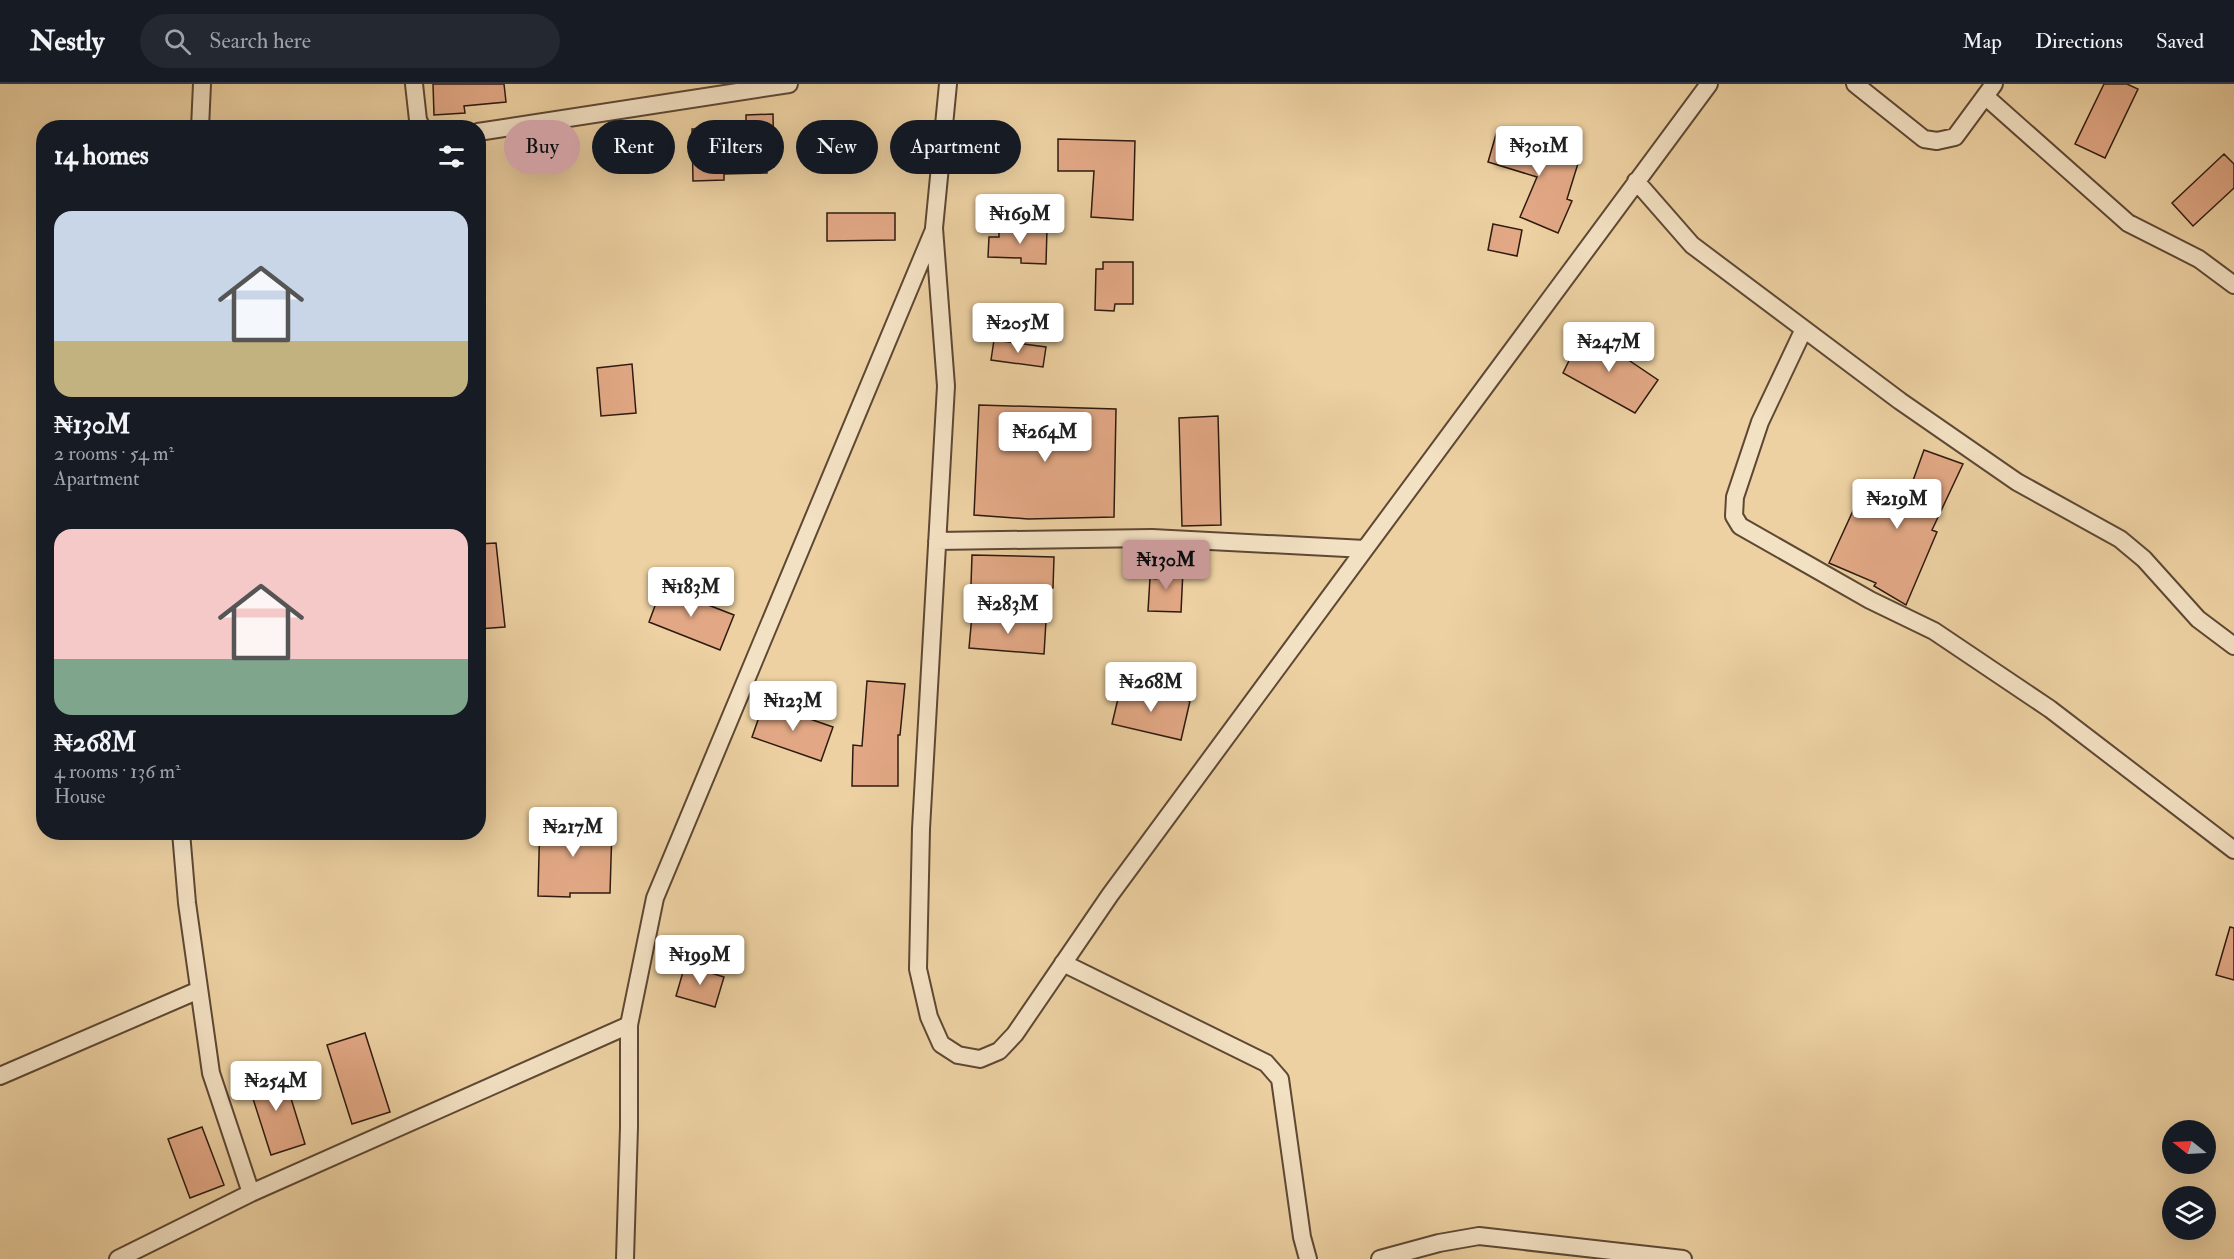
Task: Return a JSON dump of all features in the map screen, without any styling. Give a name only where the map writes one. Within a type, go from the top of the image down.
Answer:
[{"type":"street","points":[[200,120],[202,84]]},
{"type":"street","points":[[414,84],[418,120]]},
{"type":"street","points":[[486,131],[789,84]]},
{"type":"street","points":[[948,84],[934,228],[946,386],[921,830],[918,969],[929,1017],[941,1044],[958,1055],[980,1059],[999,1051],[1015,1034],[1110,895],[1709,84]]},
{"type":"street","points":[[1855,84],[1924,139],[1937,141],[1955,137],[1990,90],[2128,223],[2199,259],[2234,285]]},
{"type":"street","points":[[1636,181],[1692,245],[1803,331],[2017,482],[2120,539],[2158,574],[2198,620],[2234,646]]},
{"type":"street","points":[[625,1259],[629,1025],[655,898],[934,228]]},
{"type":"street","points":[[1803,331],[1760,422],[1735,498],[1734,516],[1740,526],[1870,600],[1934,631],[2050,709],[2234,850]]},
{"type":"street","points":[[937,541],[1152,538],[1365,549]]},
{"type":"street","points":[[182,840],[187,903],[211,1073],[251,1193]]},
{"type":"street","points":[[1063,963],[1266,1063],[1280,1079],[1302,1237],[1308,1259]]},
{"type":"street","points":[[0,1076],[199,990]]},
{"type":"street","points":[[118,1259],[251,1193],[629,1025]]},
{"type":"street","points":[[1380,1259],[1439,1243],[1479,1236],[1683,1259]]},
{"type":"building","points":[[433,84],[504,84],[506,102],[464,106],[465,113],[434,115]]},
{"type":"building","points":[[2104,84],[2127,84],[2138,89],[2105,158],[2075,144]]},
{"type":"building","points":[[773,114],[773,120],[746,120],[746,115]]},
{"type":"building","points":[[1497,131],[1580,157],[1567,199],[1572,201],[1558,233],[1520,217],[1537,177],[1488,162]]},
{"type":"building","points":[[1058,139],[1135,141],[1133,220],[1091,217],[1094,171],[1058,171]]},
{"type":"building","points":[[2224,154],[2234,164],[2234,188],[2193,226],[2172,203]]},
{"type":"building","points":[[693,174],[724,174],[724,180],[693,181]]},
{"type":"building","points":[[827,213],[895,213],[895,240],[827,241]]},
{"type":"building","points":[[1493,224],[1522,230],[1517,256],[1488,250]]},
{"type":"building","points":[[999,227],[1047,229],[1046,264],[1021,263],[1021,258],[988,257],[989,237],[999,237]]},
{"type":"building","points":[[1103,262],[1133,262],[1133,304],[1115,304],[1114,311],[1095,310],[1096,269],[1103,269]]},
{"type":"building","points":[[1584,330],[1658,380],[1635,413],[1563,373]]},
{"type":"building","points":[[994,340],[1046,347],[1043,367],[991,360]]},
{"type":"building","points":[[632,364],[636,413],[601,416],[597,368]]},
{"type":"building","points":[[979,405],[1116,409],[1114,517],[1028,519],[974,515]]},
{"type":"building","points":[[1218,416],[1221,525],[1182,526],[1179,418]]},
{"type":"building","points":[[1924,450],[1963,464],[1932,530],[1937,532],[1906,605],[1874,586],[1876,583],[1829,563],[1863,489],[1901,514]]},
{"type":"building","points":[[496,543],[505,627],[486,628],[486,544]]},
{"type":"building","points":[[972,555],[1054,557],[1053,588],[971,585]]},
{"type":"building","points":[[1157,569],[1183,570],[1181,612],[1148,611],[1150,578],[1156,579]]},
{"type":"building","points":[[662,587],[734,615],[720,650],[649,622]]},
{"type":"building","points":[[972,615],[1046,621],[1044,654],[969,648]]},
{"type":"building","points":[[867,681],[905,684],[900,735],[898,735],[898,786],[852,786],[853,745],[862,746]]},
{"type":"building","points":[[1121,686],[1190,701],[1181,740],[1112,724]]},
{"type":"building","points":[[764,703],[833,727],[821,761],[752,737]]},
{"type":"building","points":[[540,815],[572,816],[572,826],[612,827],[610,893],[570,893],[570,897],[538,896]]},
{"type":"building","points":[[2230,927],[2234,928],[2234,980],[2216,975]]},
{"type":"building","points":[[685,965],[724,977],[715,1007],[676,996]]},
{"type":"building","points":[[365,1033],[390,1112],[352,1124],[327,1045]]},
{"type":"building","points":[[282,1069],[305,1144],[271,1155],[247,1080]]},
{"type":"building","points":[[202,1127],[224,1185],[190,1198],[168,1139]]}]
